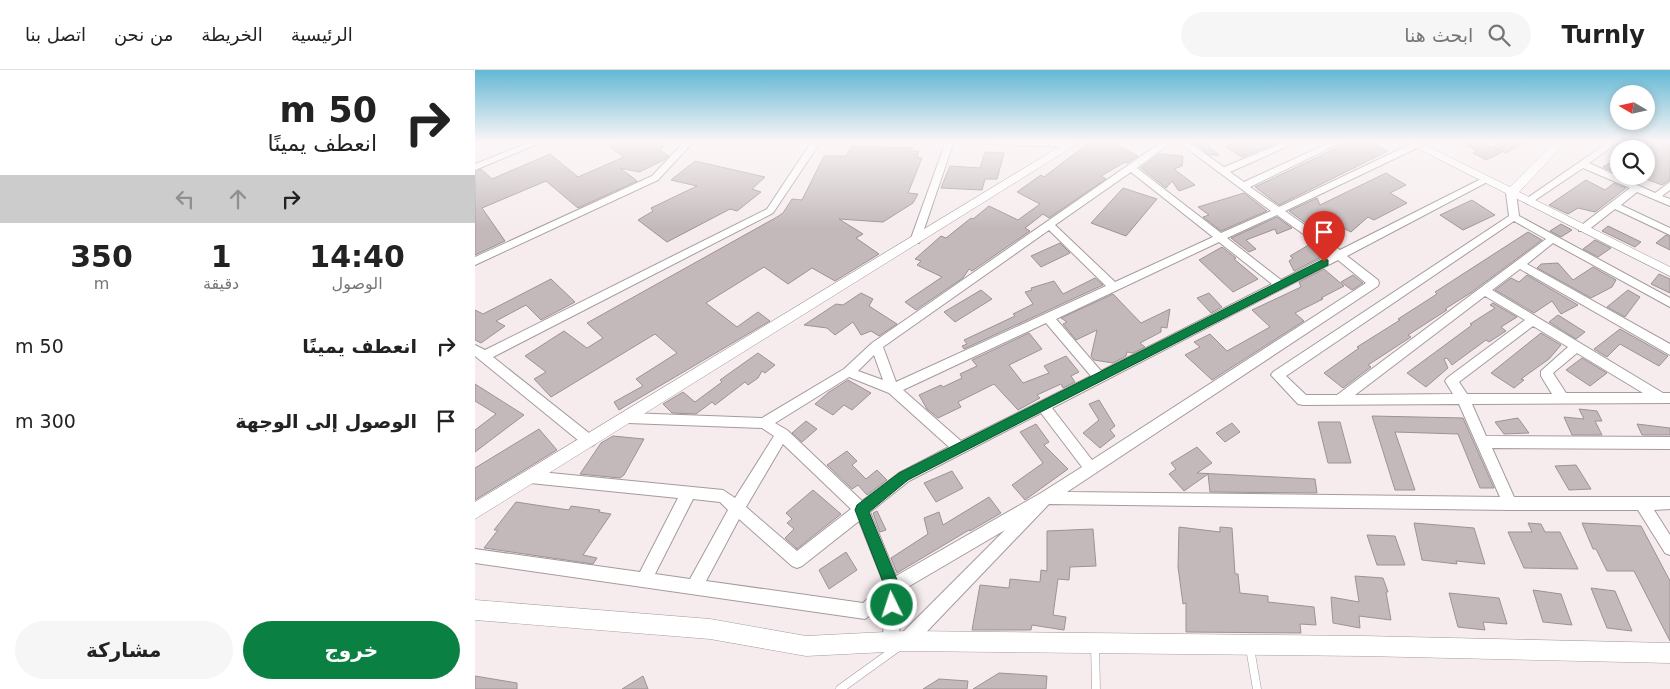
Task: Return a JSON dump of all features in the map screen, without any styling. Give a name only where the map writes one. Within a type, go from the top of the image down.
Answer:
[{"type":"street","points":[[475,261],[655,178],[663,170]]},
{"type":"street","points":[[589,441],[479,352],[770,211],[798,170]]},
{"type":"street","points":[[915,241],[940,170]]},
{"type":"street","points":[[475,511],[915,241],[1026,170]]},
{"type":"street","points":[[763,423],[848,372],[876,346],[1128,170]]},
{"type":"street","points":[[1133,170],[1280,285]]},
{"type":"street","points":[[1244,186],[1278,170]]},
{"type":"street","points":[[893,389],[1278,211],[1359,170]]},
{"type":"street","points":[[1466,170],[1670,272]]},
{"type":"street","points":[[1511,193],[1534,170]]},
{"type":"street","points":[[1529,202],[1575,170]]},
{"type":"street","points":[[1596,170],[1670,203]]},
{"type":"street","points":[[475,556],[865,611],[893,587],[1046,498],[1374,283],[1339,255],[1223,171]]},
{"type":"street","points":[[530,477],[723,496],[797,561],[904,476],[1486,180]]},
{"type":"street","points":[[1655,197],[1670,185]]},
{"type":"street","points":[[1583,229],[1636,188]]},
{"type":"street","points":[[1511,193],[1515,217]]},
{"type":"street","points":[[1614,205],[1670,232]]},
{"type":"street","points":[[1515,217],[1670,303]]},
{"type":"street","points":[[1515,217],[1277,375],[1303,400],[1665,398]]},
{"type":"street","points":[[1049,225],[1114,287]]},
{"type":"street","points":[[1339,400],[1553,239]]},
{"type":"street","points":[[1519,264],[1670,350]]},
{"type":"street","points":[[1484,290],[1576,347],[1665,398]]},
{"type":"street","points":[[1048,317],[1099,377]]},
{"type":"street","points":[[1510,504],[1463,399],[1451,381],[1533,320]]},
{"type":"street","points":[[876,346],[893,389]]},
{"type":"street","points":[[1563,399],[1547,376],[1547,371],[1576,347]]},
{"type":"street","points":[[848,372],[893,389],[959,448]]},
{"type":"street","points":[[1043,406],[1091,469]]},
{"type":"street","points":[[628,418],[763,423],[782,434],[862,510],[893,587],[899,641]]},
{"type":"street","points":[[695,586],[737,508],[782,434]]},
{"type":"street","points":[[1482,442],[1670,443]]},
{"type":"street","points":[[644,579],[689,492]]},
{"type":"street","points":[[899,641],[1046,498],[1510,504],[1670,504]]},
{"type":"street","points":[[1642,504],[1670,548]]},
{"type":"street","points":[[475,610],[710,629],[805,646],[899,641],[1670,653]]},
{"type":"lane","points":[[840,689],[899,641]]},
{"type":"lane","points":[[1095,643],[1096,689]]},
{"type":"lane","points":[[1249,645],[1257,689]]},
{"type":"building","points":[[482,170],[492,179],[513,170],[569,170],[578,177],[594,170],[622,170],[637,181],[578,208],[546,181],[482,208],[505,241],[475,255],[475,172]]},
{"type":"building","points":[[684,170],[734,170],[765,177],[752,189],[761,192],[737,211],[730,209],[667,242],[638,220],[653,211],[651,208],[697,186],[671,180]]},
{"type":"building","points":[[817,170],[917,170],[908,193],[918,194],[913,203],[883,222],[839,219],[863,234],[856,238],[879,254],[835,281],[812,268],[788,284],[764,267],[706,303],[737,327],[758,312],[770,321],[619,410],[614,402],[643,386],[636,379],[677,353],[655,334],[551,397],[534,379],[546,372],[525,356],[564,331],[587,348],[603,338],[587,323],[777,217],[783,213],[792,199],[802,200]]},
{"type":"building","points":[[948,170],[999,170],[997,179],[985,179],[982,190],[941,188]]},
{"type":"building","points":[[1053,170],[1111,170],[1101,176],[1106,179],[1049,218],[1043,214],[1025,228],[1030,231],[972,271],[969,269],[963,278],[916,310],[905,302],[942,277],[917,265],[921,261],[915,259],[941,236],[946,238],[989,206],[1018,220],[1040,204],[1017,192],[1041,175],[1044,177]]},
{"type":"building","points":[[1143,170],[1175,170],[1195,185],[1179,191],[1172,181],[1166,188]]},
{"type":"building","points":[[1291,170],[1350,170],[1279,205],[1255,187]]},
{"type":"building","points":[[1655,170],[1670,170],[1670,180],[1662,185],[1655,182]]},
{"type":"building","points":[[1386,173],[1406,185],[1390,193],[1407,203],[1374,220],[1368,217],[1351,232],[1329,221],[1314,229],[1289,211],[1317,198],[1320,205]]},
{"type":"building","points":[[1586,180],[1605,190],[1611,185],[1626,188],[1595,212],[1578,208],[1568,214],[1549,205]]},
{"type":"building","points":[[1123,188],[1157,199],[1126,236],[1091,223]]},
{"type":"building","points":[[1244,193],[1267,211],[1221,231],[1203,217],[1209,215],[1198,207]]},
{"type":"building","points":[[1472,200],[1495,215],[1463,230],[1440,215]]},
{"type":"building","points":[[1277,217],[1292,228],[1277,234],[1275,229],[1246,240],[1256,249],[1249,252],[1231,238]]},
{"type":"building","points":[[1561,224],[1572,230],[1561,237],[1550,231]]},
{"type":"building","points":[[1608,226],[1641,242],[1635,247],[1602,231]]},
{"type":"building","points":[[1528,232],[1542,240],[1472,292],[1445,309],[1447,310],[1408,335],[1411,337],[1368,365],[1371,367],[1343,388],[1324,373],[1359,348],[1357,347],[1437,294],[1435,292]]},
{"type":"building","points":[[1666,235],[1670,237],[1670,250],[1656,243]]},
{"type":"building","points":[[1595,240],[1611,248],[1598,257],[1583,249]]},
{"type":"building","points":[[1060,243],[1070,253],[1041,267],[1031,256]]},
{"type":"building","points":[[1312,243],[1327,254],[1294,271],[1289,261],[1293,258],[1290,256]]},
{"type":"building","points":[[1222,247],[1258,279],[1233,292],[1199,260]]},
{"type":"building","points":[[1558,263],[1573,280],[1593,267],[1616,280],[1612,287],[1591,298],[1537,268],[1541,264]]},
{"type":"building","points":[[1324,269],[1344,286],[1295,313],[1304,321],[1212,380],[1185,355],[1200,347],[1194,342],[1210,334],[1227,351],[1270,327],[1252,310],[1301,287],[1299,282]]},
{"type":"building","points":[[1659,274],[1670,279],[1670,293],[1651,284]]},
{"type":"building","points":[[1353,275],[1363,283],[1352,290],[1341,282]]},
{"type":"building","points":[[1527,275],[1578,305],[1561,314],[1552,301],[1534,313],[1495,290],[1511,278],[1519,282]]},
{"type":"building","points":[[1095,278],[1103,285],[964,349],[962,346],[967,344],[964,340],[1015,316],[1013,314],[1033,304],[1025,292],[1032,290],[1031,288],[1054,281],[1063,294]]},
{"type":"building","points":[[551,279],[575,302],[541,320],[526,305],[496,321],[505,326],[481,343],[475,340],[475,310],[483,314]]},
{"type":"building","points":[[981,290],[992,299],[955,322],[944,312]]},
{"type":"building","points":[[1628,290],[1640,297],[1625,317],[1607,307]]},
{"type":"building","points":[[861,293],[873,299],[869,306],[897,324],[879,336],[871,331],[861,335],[853,322],[835,335],[827,328],[804,325],[836,304],[843,305]]},
{"type":"building","points":[[1209,293],[1222,307],[1211,313],[1197,298]]},
{"type":"building","points":[[1113,294],[1141,323],[1170,309],[1167,328],[1161,327],[1161,332],[1140,343],[1145,347],[1133,353],[1127,352],[1126,356],[1113,363],[1094,360],[1091,356],[1097,330],[1076,340],[1063,324],[1067,322],[1061,318]]},
{"type":"building","points":[[1493,303],[1517,317],[1501,327],[1506,331],[1489,342],[1486,340],[1452,365],[1447,358],[1444,359],[1448,368],[1426,387],[1407,373],[1472,325],[1470,324],[1495,308],[1490,305]]},
{"type":"building","points":[[1558,315],[1585,332],[1576,339],[1549,322]]},
{"type":"building","points":[[1620,329],[1668,356],[1659,366],[1620,344],[1607,357],[1594,349]]},
{"type":"building","points":[[1029,333],[1042,349],[1009,365],[1023,383],[1049,373],[1044,366],[1066,356],[1079,372],[1071,376],[1075,382],[1063,388],[1061,384],[1037,395],[1040,398],[1018,410],[994,384],[958,402],[961,407],[938,418],[927,409],[919,395],[962,378],[960,374],[977,366],[972,360]]},
{"type":"building","points":[[1541,333],[1561,345],[1549,359],[1521,379],[1524,380],[1514,388],[1491,373]]},
{"type":"building","points":[[758,353],[775,365],[765,373],[762,371],[758,378],[748,385],[745,382],[715,405],[712,402],[696,414],[672,413],[663,404],[683,392],[695,402],[722,382],[720,380]]},
{"type":"building","points":[[1582,358],[1607,373],[1590,386],[1566,370]]},
{"type":"building","points":[[848,380],[871,393],[852,410],[844,405],[833,415],[815,404],[829,392]]},
{"type":"building","points":[[475,384],[524,415],[475,452],[475,430],[496,414],[475,401]]},
{"type":"building","points":[[1099,400],[1115,426],[1110,430],[1115,436],[1100,448],[1083,433],[1099,420],[1089,404]]},
{"type":"building","points":[[1579,409],[1597,411],[1602,421],[1595,421],[1602,435],[1572,435],[1564,417],[1584,419]]},
{"type":"building","points":[[1372,416],[1463,418],[1494,488],[1480,488],[1458,434],[1395,432],[1415,490],[1395,490]]},
{"type":"building","points":[[1518,418],[1529,433],[1504,434],[1495,422]]},
{"type":"building","points":[[806,421],[817,429],[802,442],[792,433]]},
{"type":"building","points":[[1318,422],[1340,422],[1351,463],[1328,463]]},
{"type":"building","points":[[1232,423],[1240,432],[1225,442],[1216,433]]},
{"type":"building","points":[[1036,424],[1049,442],[1044,445],[1068,469],[1025,500],[1012,485],[1043,463],[1020,432]]},
{"type":"building","points":[[1637,424],[1670,428],[1670,435],[1642,435]]},
{"type":"building","points":[[539,429],[557,450],[475,500],[475,468]]},
{"type":"building","points":[[613,436],[644,439],[624,475],[620,478],[580,474],[601,443]]},
{"type":"building","points":[[1197,447],[1212,463],[1197,473],[1315,479],[1317,493],[1210,492],[1208,474],[1184,491],[1169,474],[1176,469],[1171,463]]},
{"type":"building","points":[[847,451],[857,461],[852,465],[866,479],[877,470],[887,480],[867,495],[858,485],[852,489],[827,465]]},
{"type":"building","points":[[1576,465],[1591,489],[1569,490],[1555,466]]},
{"type":"building","points":[[952,471],[963,488],[936,502],[924,483]]},
{"type":"building","points":[[813,490],[841,514],[797,549],[785,538],[794,529],[787,523],[792,519],[786,513]]},
{"type":"building","points":[[989,497],[1001,513],[897,573],[891,558],[928,534],[924,518],[939,512],[943,525]]},
{"type":"building","points":[[516,502],[569,510],[571,506],[600,510],[599,512],[611,514],[583,555],[597,558],[593,564],[484,548],[498,530],[494,530]]},
{"type":"building","points":[[877,511],[886,530],[880,532],[873,513]]},
{"type":"building","points":[[1414,523],[1474,528],[1485,564],[1456,561],[1457,564],[1422,560]]},
{"type":"building","points":[[1528,523],[1541,524],[1545,532],[1560,532],[1578,569],[1524,568],[1508,532],[1532,532]]},
{"type":"building","points":[[1582,523],[1641,526],[1670,581],[1670,641],[1634,571],[1607,571],[1596,549],[1593,549]]},
{"type":"building","points":[[1179,527],[1220,532],[1220,527],[1232,528],[1235,574],[1238,574],[1240,593],[1268,596],[1268,602],[1314,607],[1316,625],[1300,624],[1301,633],[1186,632],[1186,603],[1183,604],[1178,567]]},
{"type":"building","points":[[1093,529],[1096,566],[1070,567],[1069,580],[1058,579],[1053,615],[1066,617],[1064,630],[1032,625],[1031,630],[972,630],[980,585],[1009,588],[1010,579],[1040,582],[1041,570],[1047,571],[1047,531]]},
{"type":"building","points":[[1367,535],[1395,536],[1405,565],[1377,565]]},
{"type":"building","points":[[846,552],[857,570],[829,589],[819,570]]},
{"type":"building","points":[[1355,576],[1383,578],[1388,592],[1386,592],[1391,620],[1359,616],[1360,628],[1333,623],[1331,597],[1359,602]]},
{"type":"building","points":[[1591,588],[1615,591],[1632,631],[1607,628]]},
{"type":"building","points":[[1533,590],[1561,594],[1572,625],[1543,622]]},
{"type":"building","points":[[1449,593],[1499,598],[1507,624],[1483,622],[1485,630],[1458,627]]},
{"type":"building","points":[[999,673],[1047,676],[1046,689],[973,689]]},
{"type":"building","points":[[475,676],[517,683],[517,689],[475,689]]},
{"type":"building","points":[[643,676],[648,689],[622,689]]},
{"type":"building","points":[[939,679],[968,681],[967,689],[923,689]]},
{"type":"route","points":[[892,605],[893,587],[862,510],[904,476],[1324,262]]}]
